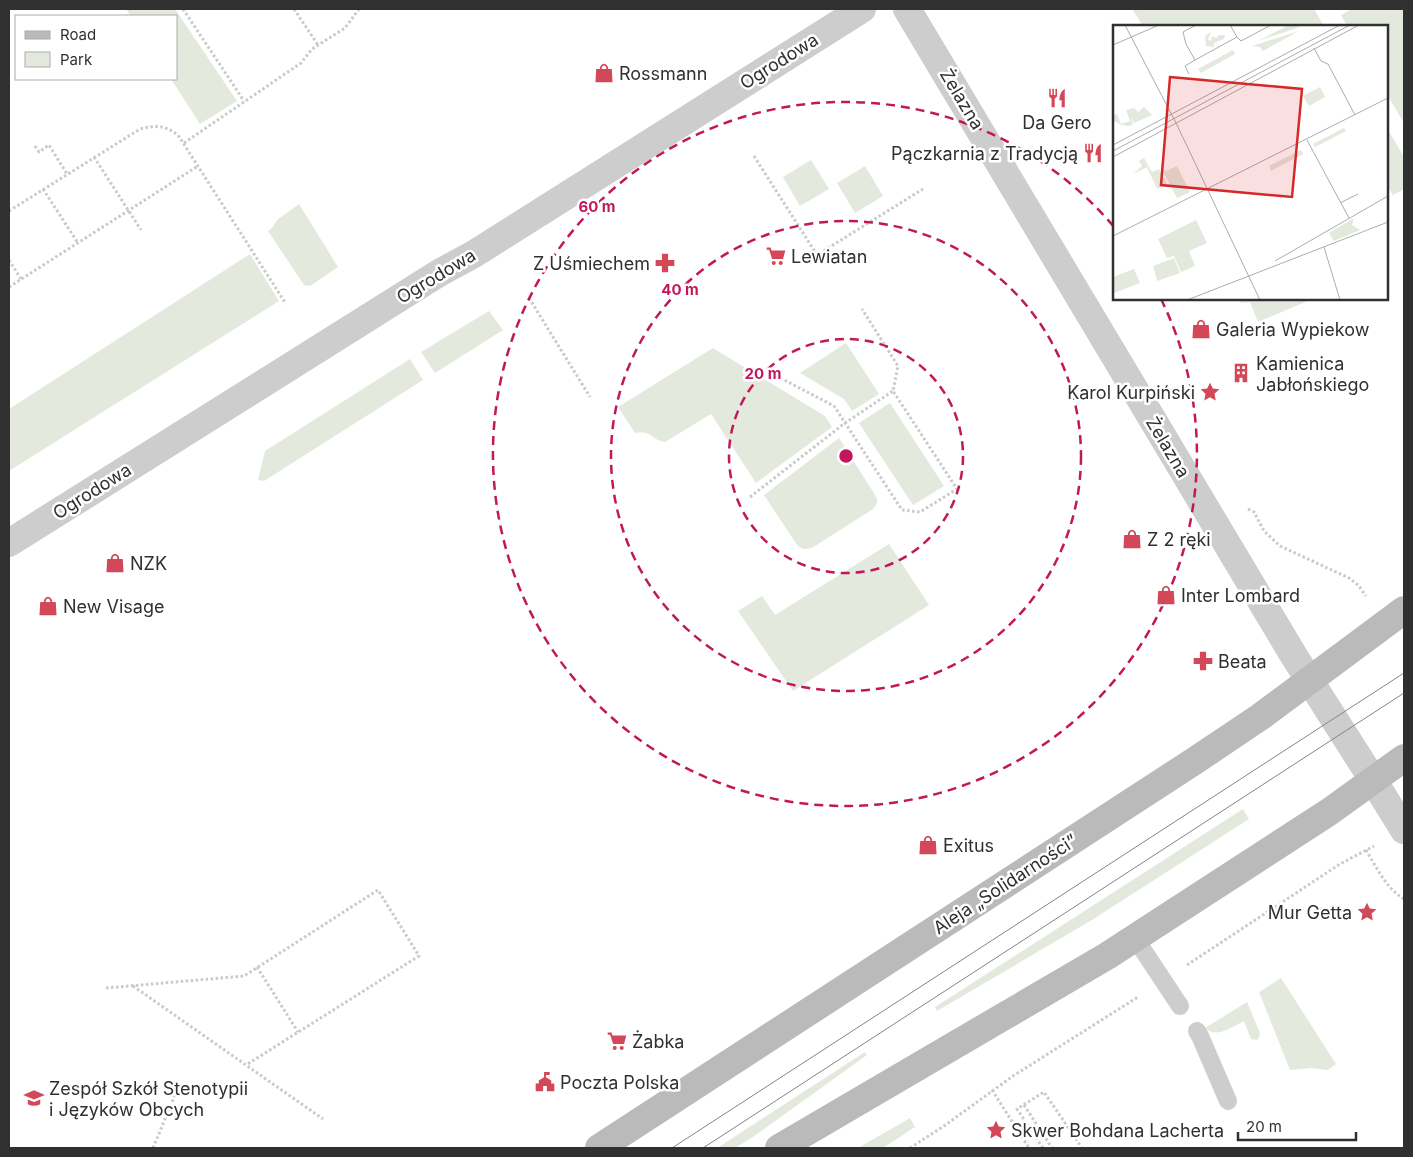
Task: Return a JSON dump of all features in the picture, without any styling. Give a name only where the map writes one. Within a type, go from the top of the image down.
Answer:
[{"type":"main road","name":"Aleja „Solidarności”","points":[[599,1148],[1196,760],[1260,717],[1404,610]]},
{"type":"main road","points":[[779,1148],[1074,977],[1309,825],[1404,758]]},
{"type":"street","name":"Ogrodowa","points":[[9,543],[407,292],[474,254],[862,9]]},
{"type":"street","name":"Żelazna","points":[[907,9],[1309,680],[1404,830]]},
{"type":"lane","points":[[1135,938],[1180,1006]]},
{"type":"lane","points":[[1197,1031],[1228,1101]]},
{"type":"path","points":[[183,9],[244,101]]},
{"type":"path","points":[[294,9],[318,45]]},
{"type":"path","points":[[184,143],[301,63],[312,49],[345,28],[359,9]]},
{"type":"path","points":[[9,211],[140,129],[167,127],[178,135],[184,143],[286,304]]},
{"type":"path","points":[[35,146],[39,152],[49,145],[68,174]]},
{"type":"path","points":[[754,156],[817,255],[923,189]]},
{"type":"path","points":[[94,157],[141,230]]},
{"type":"path","points":[[9,287],[198,166]]},
{"type":"path","points":[[43,189],[78,243]]},
{"type":"path","points":[[9,260],[21,279]]},
{"type":"path","points":[[529,298],[590,397]]},
{"type":"path","points":[[750,498],[845,424],[893,391],[898,366],[862,309]]},
{"type":"path","points":[[767,371],[834,406],[902,510],[920,512],[957,489],[893,391]]},
{"type":"path","points":[[1366,850],[1389,885],[1404,899]]},
{"type":"path","points":[[106,988],[244,976],[378,890],[420,956],[246,1065]]},
{"type":"path","points":[[257,967],[298,1032]]},
{"type":"path","points":[[132,985],[323,1119]]},
{"type":"path","points":[[992,1090],[1029,1148]]},
{"type":"path","points":[[1043,1148],[1017,1109],[1044,1092],[1082,1148]]},
{"type":"path","points":[[153,1148],[175,1095]]},
{"type":"path","points":[[1024,1105],[1052,1148]]},
{"type":"green space","points":[[126,9],[175,9],[237,101],[200,124],[172,80],[178,80],[178,15],[130,15]]},
{"type":"green space","points":[[1132,9],[1314,9],[1323,25],[1142,25]]},
{"type":"green space","points":[[1352,9],[1404,9],[1404,123],[1388,96],[1388,25],[1346,25],[1341,15]]},
{"type":"green space","points":[[1388,130],[1404,157],[1404,189],[1393,195],[1388,187]]},
{"type":"green space","points":[[811,160],[829,189],[800,206],[783,177]]},
{"type":"green space","points":[[865,166],[883,196],[855,213],[837,183]]},
{"type":"green space","points":[[299,204],[338,267],[310,286],[304,285],[268,231],[277,220]]},
{"type":"green space","points":[[250,254],[279,301],[9,471],[9,409]]},
{"type":"green space","points":[[1239,300],[1310,300],[1258,322],[1250,302],[1241,303]]},
{"type":"green space","points":[[489,311],[503,330],[435,373],[421,352]]},
{"type":"green space","points":[[846,343],[879,394],[852,411],[844,399],[800,373]]},
{"type":"green space","points":[[713,348],[825,416],[832,427],[756,483],[711,414],[665,442],[644,432],[635,433],[618,407]]},
{"type":"green space","points":[[410,359],[423,380],[264,481],[258,480],[265,451]]},
{"type":"green space","points":[[890,403],[944,486],[913,505],[859,423]]},
{"type":"green space","points":[[839,438],[875,495],[877,499],[876,506],[815,546],[803,549],[797,545],[764,495]]},
{"type":"green space","points":[[889,544],[929,605],[793,691],[738,611],[762,596],[775,615]]},
{"type":"green space","points":[[1243,809],[1249,819],[1092,920],[937,1011],[935,1007]]},
{"type":"green space","points":[[1281,978],[1336,1064],[1328,1070],[1311,1068],[1290,1070],[1259,992]]},
{"type":"green space","points":[[1247,1002],[1260,1033],[1257,1040],[1251,1039],[1244,1021],[1219,1032],[1209,1031],[1205,1028]]},
{"type":"green space","points":[[865,1052],[867,1055],[750,1139],[735,1148],[717,1148]]},
{"type":"green space","points":[[910,1118],[915,1127],[883,1148],[858,1148]]},
{"type":"tram line","points":[[672,1148],[1404,673]]},
{"type":"tram line","points":[[703,1148],[1404,693]]},
{"type":"place","name":"Rossmann","points":[[604,73]]},
{"type":"place","name":"Da Gero","points":[[1057,98]]},
{"type":"place","name":"Pączkarnia z Tradycją","points":[[1093,153]]},
{"type":"place","name":"Lewiatan","points":[[776,256]]},
{"type":"place","name":"Z Uśmiechem","points":[[665,263]]},
{"type":"place","name":"Galeria Wypiekow","points":[[1201,329]]},
{"type":"place","name":"Kamienica Jabłońskiego","points":[[1241,373]]},
{"type":"place","name":"Karol Kurpiński","points":[[1210,392]]},
{"type":"place","name":"Z 2 ręki","points":[[1132,539]]},
{"type":"place","name":"NZK","points":[[115,563]]},
{"type":"place","name":"Inter Lombard","points":[[1166,595]]},
{"type":"place","name":"New Visage","points":[[48,606]]},
{"type":"place","name":"Beata","points":[[1203,661]]},
{"type":"place","name":"Exitus","points":[[928,845]]},
{"type":"place","name":"Mur Getta","points":[[1367,912]]},
{"type":"place","name":"Żabka","points":[[617,1041]]},
{"type":"place","name":"Poczta Polska","points":[[545,1082]]},
{"type":"place","name":"Zespół Szkół Stenotypii i Języków Obcych","points":[[34,1098]]},
{"type":"place","name":"Skwer Bohdana Lacherta","points":[[996,1130]]}]
